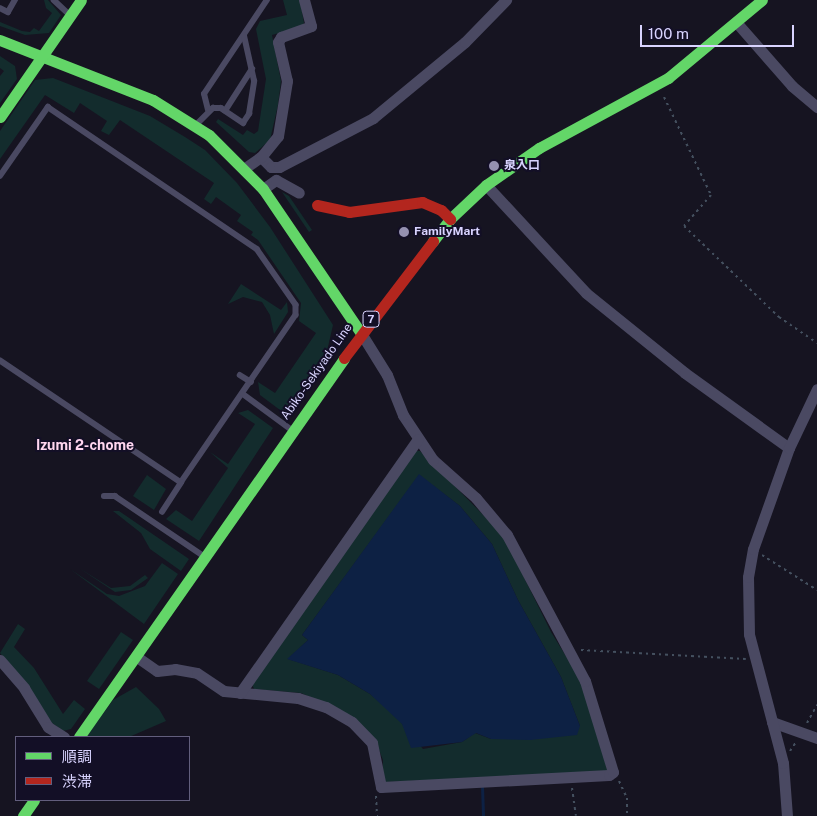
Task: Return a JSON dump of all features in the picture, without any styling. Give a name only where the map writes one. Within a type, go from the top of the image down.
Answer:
[{"type":"main road","points":[[0,117],[81,0]]},
{"type":"main road","name":"Abiko-Sekiyado Line","points":[[80,736],[206,558],[360,333],[450,219],[486,185],[538,148],[658,84],[736,22],[759,1]]},
{"type":"main road","points":[[0,40],[153,100],[196,126],[245,168],[263,189],[360,333]]},
{"type":"main road","points":[[317,205],[349,212],[422,202],[441,210],[450,219]]},
{"type":"main road","points":[[23,816],[33,801]]},
{"type":"street","points":[[245,168],[261,157],[278,136],[287,81],[278,42],[281,37],[311,26],[304,0]]},
{"type":"street","points":[[261,157],[271,167],[279,167],[373,118],[465,42],[506,0]]},
{"type":"street","points":[[736,22],[792,86],[817,107]]},
{"type":"street","points":[[263,189],[276,180],[299,193]]},
{"type":"street","points":[[486,185],[586,292],[685,373],[789,448]]},
{"type":"street","points":[[137,657],[157,671],[175,669],[197,673],[224,691],[298,698],[326,707],[352,722],[376,750],[379,784],[384,787],[609,775],[613,772],[585,681],[492,514],[433,460],[403,416],[387,375],[360,333]]},
{"type":"street","points":[[787,816],[783,763],[753,659],[747,615],[753,549],[789,448],[817,389]]},
{"type":"street","points":[[240,693],[418,439]]},
{"type":"street","points":[[0,660],[24,688],[48,727],[62,736]]},
{"type":"street","points":[[772,722],[817,738]]},
{"type":"lane","points":[[0,8],[8,12],[14,0]]},
{"type":"lane","points":[[54,0],[71,15]]},
{"type":"lane","points":[[208,110],[204,94],[267,0]]},
{"type":"lane","points":[[196,126],[208,110],[217,107],[243,123],[249,114],[254,81],[244,36]]},
{"type":"lane","points":[[234,48],[243,47],[248,52]]},
{"type":"lane","points":[[225,111],[252,69]]},
{"type":"lane","points":[[0,176],[48,108],[257,249],[296,305],[296,315],[162,512]]},
{"type":"lane","points":[[0,361],[181,483]]},
{"type":"lane","points":[[240,375],[251,382]]},
{"type":"lane","points":[[242,394],[293,431]]},
{"type":"lane","points":[[104,496],[115,496],[206,558]]},
{"type":"path","points":[[658,84],[711,195],[684,226],[779,317],[817,343]]},
{"type":"path","points":[[753,549],[817,590]]},
{"type":"path","points":[[568,649],[753,659]]},
{"type":"path","points":[[613,772],[627,798],[627,816]]},
{"type":"path","points":[[570,776],[576,816]]},
{"type":"path","points":[[377,816],[379,784]]},
{"type":"green space","points":[[44,0],[48,0],[61,15],[49,33],[25,35],[0,26],[0,22],[22,31],[30,32],[34,28],[39,31],[52,13],[46,8]]},
{"type":"green space","points":[[283,0],[300,0],[304,23],[300,27],[272,35],[281,81],[278,105],[270,140],[255,153],[249,152],[216,122],[218,119],[243,135],[247,130],[254,134],[258,131],[266,79],[256,29],[260,21],[287,15]]},
{"type":"green space","points":[[0,56],[15,66],[17,79],[0,103],[0,76],[4,71],[0,68]]},
{"type":"green space","points":[[53,78],[150,116],[205,150],[237,183],[270,227],[333,325],[327,351],[284,413],[260,395],[258,382],[275,393],[316,333],[299,321],[301,303],[258,240],[251,235],[253,232],[237,221],[241,215],[216,197],[211,204],[204,199],[214,183],[120,120],[109,135],[101,131],[107,121],[80,103],[74,113],[45,95],[0,159],[0,131],[35,80]]},
{"type":"green space","points":[[282,192],[289,196],[312,230],[309,232]]},
{"type":"green space","points":[[241,284],[281,310],[287,302],[288,312],[274,334],[270,315],[262,302],[243,297],[228,304]]},
{"type":"green space","points":[[248,410],[273,428],[199,541],[166,519],[176,510],[192,521],[228,468],[210,452],[228,464],[255,424],[238,413]]},
{"type":"green space","points":[[415,451],[420,451],[503,535],[551,632],[582,682],[608,772],[386,782],[382,779],[383,760],[376,742],[328,705],[301,693],[254,689],[252,684]],"holes":[[[419,475],[460,506],[492,544],[518,600],[561,677],[580,726],[491,739],[475,733],[462,742],[423,749],[394,714],[370,694],[338,675],[288,659],[308,640],[302,635]]]},
{"type":"green space","points":[[147,475],[166,489],[154,510],[133,496]]},
{"type":"green space","points":[[113,511],[119,511],[189,559],[181,571],[150,549],[141,533]]},
{"type":"green space","points":[[162,563],[178,574],[144,624],[70,569],[107,594],[119,596],[145,586]]},
{"type":"green space","points":[[79,568],[111,588],[130,586],[145,575],[148,578],[131,590],[115,592]]},
{"type":"green space","points":[[18,624],[25,629],[14,647],[34,668],[63,714],[74,700],[85,709],[71,729],[63,731],[52,723],[0,653]]},
{"type":"green space","points":[[121,632],[133,640],[99,689],[87,681]]},
{"type":"green space","points":[[136,687],[159,709],[166,721],[131,736],[87,736],[113,700]]},
{"type":"water","points":[[419,474],[460,506],[492,544],[518,600],[561,677],[580,726],[577,735],[530,740],[491,739],[476,733],[462,742],[411,748],[402,724],[370,694],[338,675],[287,659],[308,640],[302,635]]},
{"type":"waterway","points":[[482,786],[483,816]]},
{"type":"traffic: fast","points":[[0,117],[81,0]]},
{"type":"traffic: fast","points":[[433,241],[450,219],[486,185],[539,148],[668,78],[762,0]]},
{"type":"traffic: fast","points":[[0,40],[153,100],[209,135],[263,189],[361,333]]},
{"type":"traffic: fast","points":[[80,736],[344,358]]},
{"type":"traffic: fast","points":[[23,816],[33,801]]},
{"type":"traffic: jam","points":[[317,205],[349,212],[422,202],[441,210],[450,219]]},
{"type":"traffic: jam","points":[[344,358],[433,241]]},
{"type":"place","name":"泉入口","points":[[494,166]]},
{"type":"place","name":"FamilyMart","points":[[404,232]]},
{"type":"district","name":"Izumi 2-chome","points":[[85,445]]}]
